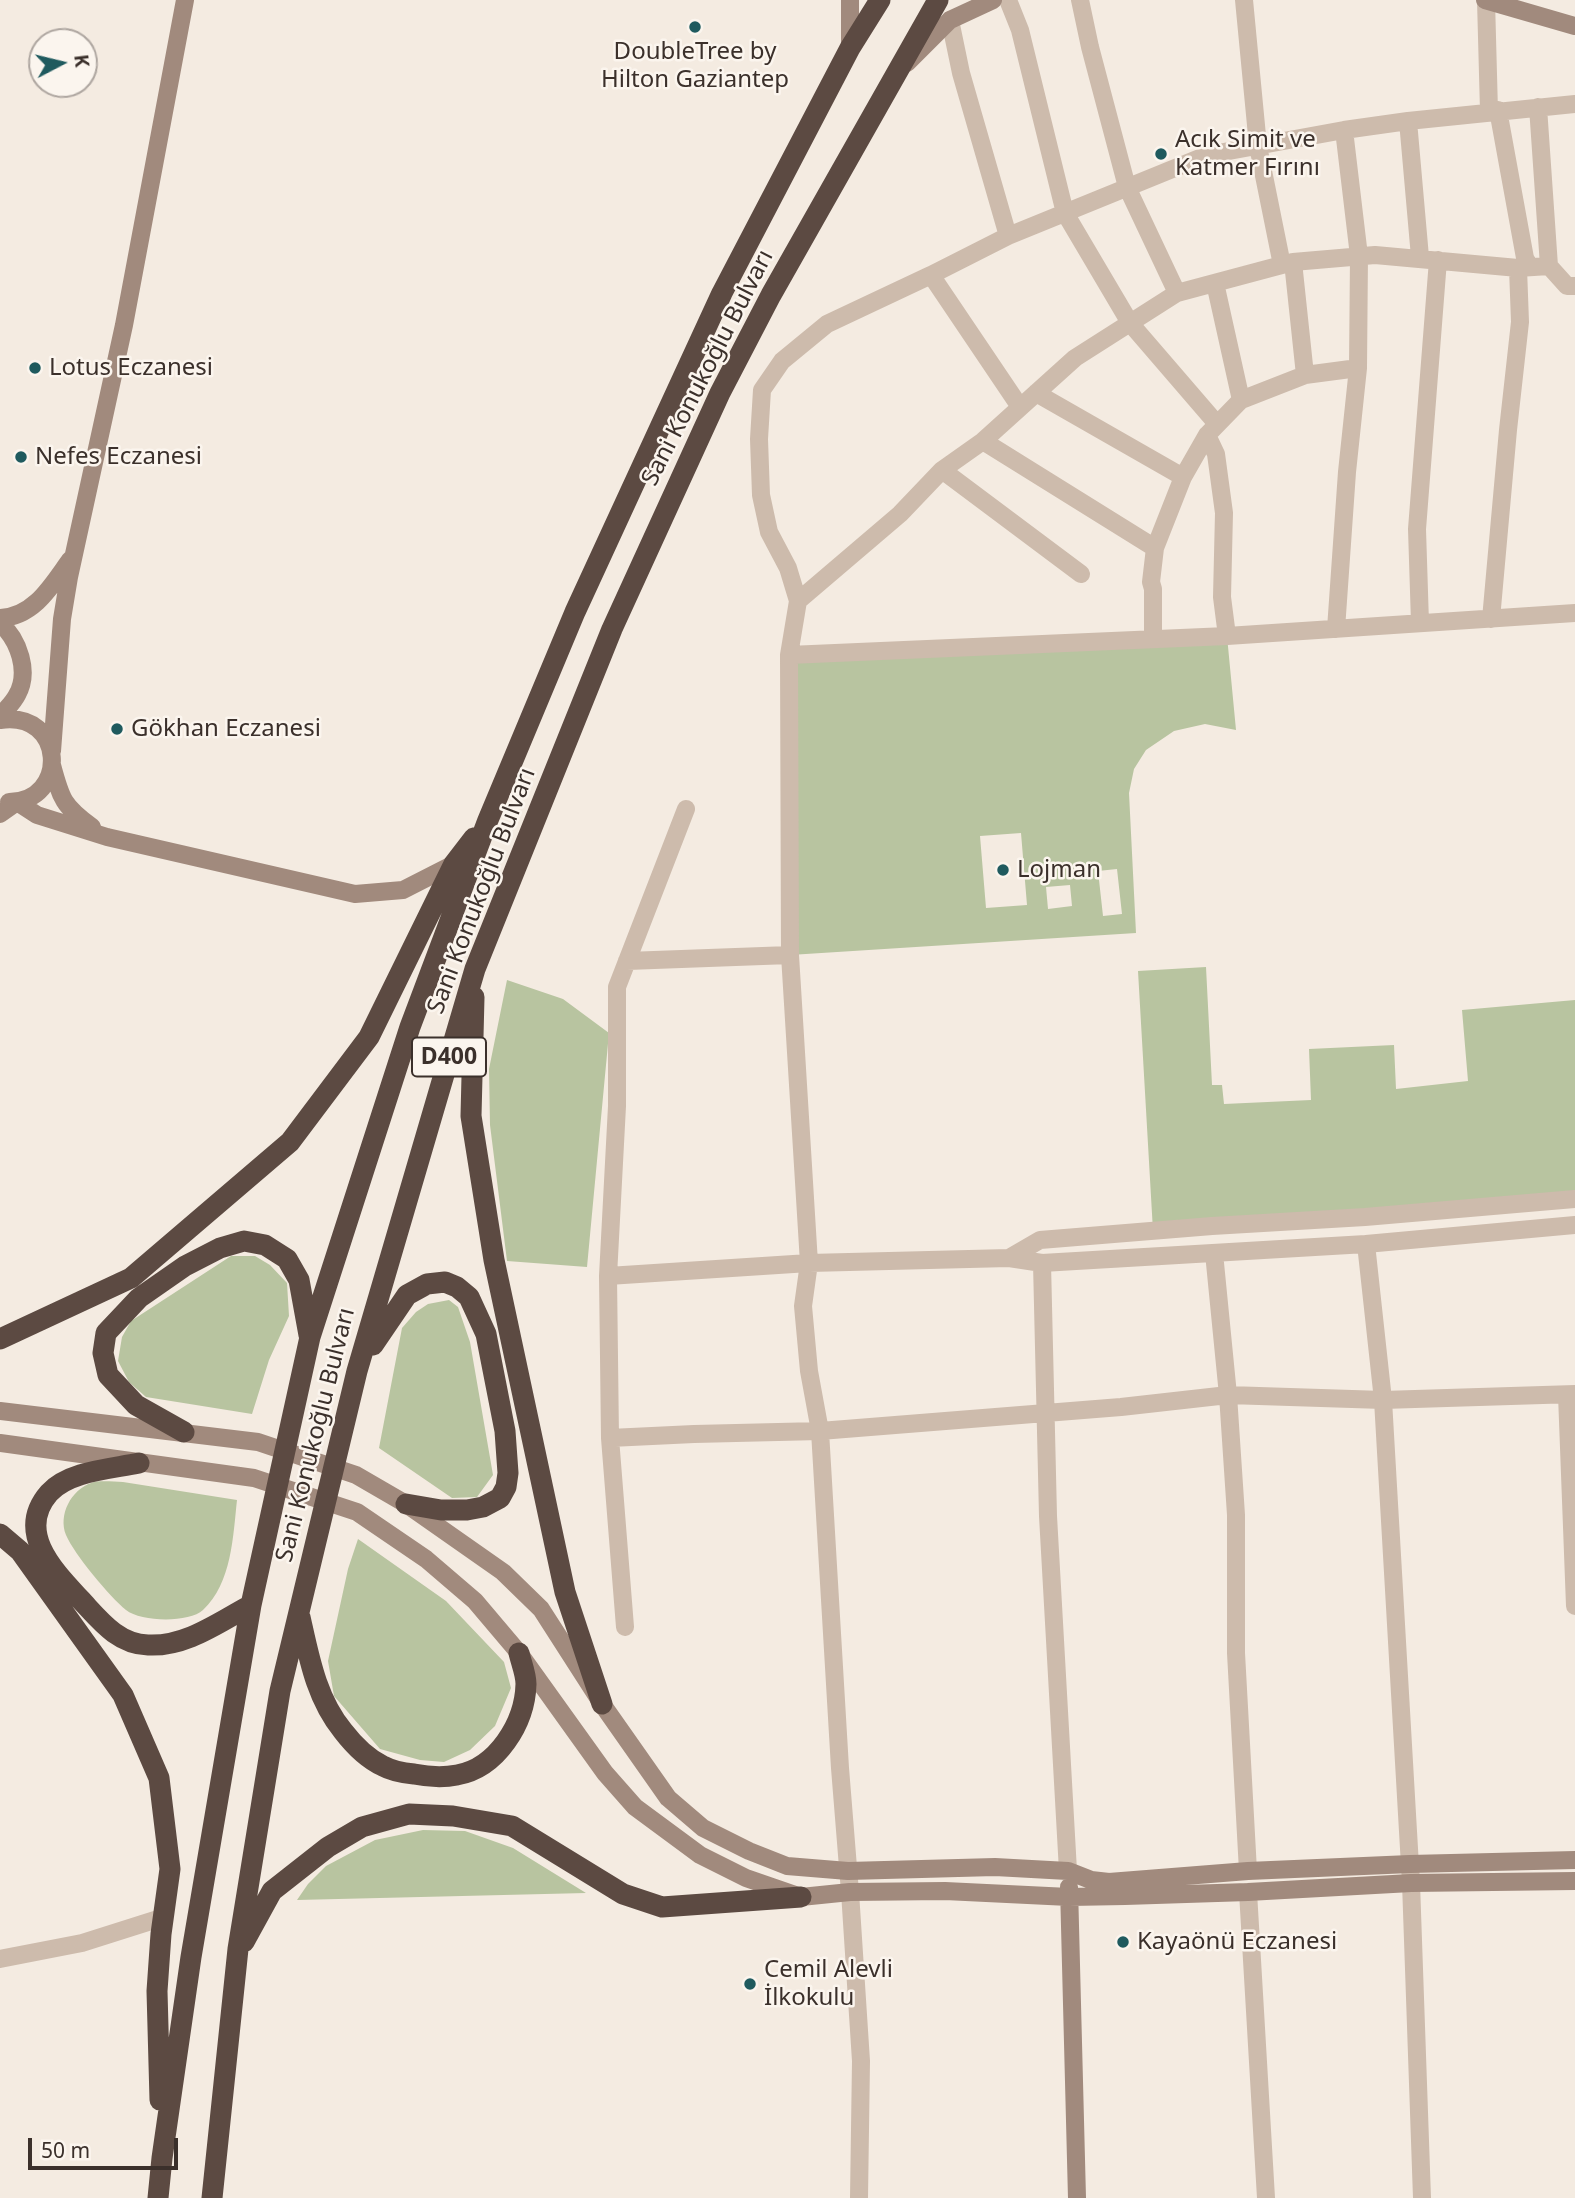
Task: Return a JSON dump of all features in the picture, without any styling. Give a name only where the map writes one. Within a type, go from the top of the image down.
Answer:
[{"type":"highway","name":"Sani Konukoğlu Bulvarı","points":[[158,2198],[191,1957],[251,1605],[310,1337],[410,1027],[488,820],[575,612],[717,304],[850,48],[880,0]]},
{"type":"highway","name":"Sani Konukoğlu Bulvarı","points":[[212,2198],[237,1956],[280,1691],[357,1371],[475,969],[612,629],[720,393],[771,295],[938,0]]},
{"type":"highway","points":[[0,1339],[131,1278],[290,1142],[369,1037],[454,864],[488,820]]},
{"type":"highway","points":[[475,969],[471,1116],[494,1260],[565,1592],[602,1704]]},
{"type":"highway","points":[[184,1432],[136,1405],[108,1376],[103,1353],[106,1333],[139,1298],[185,1266],[220,1248],[244,1241],[265,1245],[287,1259],[299,1280],[310,1337]]},
{"type":"highway","points":[[357,1371],[407,1294],[426,1284],[445,1282],[470,1297],[486,1334],[505,1431],[508,1473],[506,1487],[500,1498],[483,1507],[467,1510],[441,1510],[406,1504]]},
{"type":"highway","points":[[139,1463],[62,1482],[50,1493],[39,1508],[36,1529],[41,1549],[51,1568],[111,1631],[128,1641],[147,1645],[184,1640],[251,1605]]},
{"type":"highway","points":[[0,1534],[20,1551],[123,1695],[159,1778],[170,1869],[157,1991],[162,2158]]},
{"type":"highway","points":[[299,1611],[314,1678],[329,1711],[342,1731],[367,1755],[383,1766],[401,1772],[442,1777],[459,1775],[474,1770],[501,1749],[522,1710],[526,1682],[519,1653]]},
{"type":"highway","points":[[237,1956],[272,1891],[328,1847],[362,1827],[409,1814],[453,1816],[512,1826],[623,1894],[662,1907],[801,1897]]},
{"type":"main road","points":[[8,801],[30,798],[49,778],[62,619],[124,325],[185,0]]},
{"type":"main road","points":[[850,0],[850,48]]},
{"type":"main road","points":[[892,78],[950,20],[993,0]]},
{"type":"main road","points":[[1486,0],[1575,26]]},
{"type":"main road","points":[[0,618],[7,618],[30,608],[41,599],[74,555]]},
{"type":"main road","points":[[0,623],[9,631],[20,655],[23,673],[18,694],[0,719]]},
{"type":"main road","points":[[0,719],[25,721],[37,727],[47,738],[60,795],[74,814],[107,837]]},
{"type":"main road","points":[[0,814],[8,801]]},
{"type":"main road","points":[[8,801],[37,815],[107,837],[355,894],[403,890],[454,864]]},
{"type":"main road","points":[[0,1411],[257,1442],[356,1475],[406,1504],[503,1572],[541,1609],[602,1704],[668,1798],[703,1828],[787,1866],[848,1871],[995,1867],[1068,1871],[1091,1880],[1109,1882],[1248,1871],[1575,1860]]},
{"type":"main road","points":[[0,1443],[254,1478],[357,1512],[426,1559],[475,1601],[519,1653],[605,1773],[635,1807],[700,1855],[746,1878],[801,1897],[850,1892],[946,1891],[1069,1897],[1248,1892],[1412,1883],[1575,1881]]},
{"type":"main road","points":[[1068,1871],[1077,2198]]},
{"type":"street","points":[[1008,0],[1020,30],[1065,214],[1130,323],[1212,429],[1224,513],[1222,597],[1227,636]]},
{"type":"street","points":[[1080,0],[1127,187],[1177,293]]},
{"type":"street","points":[[1244,0],[1258,146],[1287,263],[1304,376]]},
{"type":"street","points":[[1486,0],[1493,111],[1525,258],[1491,618]]},
{"type":"street","points":[[950,20],[961,73],[1008,236]]},
{"type":"street","points":[[859,2198],[861,2061],[820,1431],[809,1371],[803,1306],[809,1263],[790,955],[789,655],[798,601],[788,568],[769,532],[761,495],[762,390],[782,361],[827,324],[1008,236],[1207,155],[1408,121],[1575,104]]},
{"type":"street","points":[[1538,107],[1549,266],[1567,286],[1575,286]]},
{"type":"street","points":[[1408,121],[1429,259],[1418,529],[1420,623]]},
{"type":"street","points":[[1336,629],[1347,472],[1358,368],[1359,256],[1344,130]]},
{"type":"street","points":[[798,601],[900,514],[942,470],[983,441],[1075,358],[1177,293],[1287,263],[1359,256],[1524,267],[1549,266]]},
{"type":"street","points":[[932,275],[1020,407]]},
{"type":"street","points":[[1215,283],[1241,400]]},
{"type":"street","points":[[1153,638],[1151,582],[1155,548],[1183,477],[1212,429],[1241,400],[1304,376],[1358,368]]},
{"type":"street","points":[[1036,393],[1183,477]]},
{"type":"street","points":[[983,441],[1155,548]]},
{"type":"street","points":[[942,470],[1081,574]]},
{"type":"street","points":[[789,655],[1227,636],[1575,613]]},
{"type":"street","points":[[625,1627],[610,1438],[608,1276],[617,1106],[617,987],[686,809]]},
{"type":"street","points":[[627,961],[790,955]]},
{"type":"street","points":[[1009,1258],[1040,1240],[1575,1199]]},
{"type":"street","points":[[608,1276],[809,1263],[1009,1258],[1042,1263],[1366,1244],[1575,1225]]},
{"type":"street","points":[[1366,1244],[1383,1400],[1412,1883],[1422,2198]]},
{"type":"street","points":[[1214,1253],[1236,1515],[1236,1653],[1248,1871]]},
{"type":"street","points":[[1042,1263],[1048,1516],[1068,1871]]},
{"type":"street","points":[[610,1438],[820,1431],[1121,1407],[1228,1395],[1383,1400],[1571,1395],[1575,1606]]},
{"type":"street","points":[[1248,1892],[1266,2198]]},
{"type":"street","points":[[0,1959],[82,1943],[164,1917]]},
{"type":"green space","points":[[1227,636],[1236,730],[1205,724],[1174,731],[1146,750],[1134,769],[1129,793],[1136,933],[790,955],[789,655]],"holes":[[[1021,833],[1027,905],[986,908],[980,836]],[[1117,869],[1122,914],[1103,916],[1098,871]],[[1070,885],[1072,906],[1048,909],[1046,887]]]},
{"type":"green space","points":[[1206,967],[1212,1085],[1222,1085],[1224,1104],[1311,1100],[1309,1049],[1394,1045],[1396,1089],[1468,1081],[1462,1010],[1575,1000],[1575,1199],[1153,1231],[1138,971]]},
{"type":"green space","points":[[507,980],[563,999],[609,1033],[587,1267],[507,1261],[490,1125],[489,1069]]},
{"type":"green space","points":[[231,1256],[255,1256],[270,1265],[287,1283],[289,1316],[269,1360],[252,1414],[146,1397],[129,1382],[118,1361],[122,1337],[131,1321]]},
{"type":"green space","points":[[449,1300],[458,1307],[470,1342],[493,1475],[477,1497],[452,1498],[379,1448],[402,1328],[416,1312],[428,1304]]},
{"type":"green space","points":[[123,1482],[237,1500],[232,1544],[225,1573],[213,1599],[203,1610],[176,1619],[153,1619],[133,1614],[102,1586],[70,1543],[64,1519],[72,1497],[91,1483]]},
{"type":"green space","points":[[358,1539],[446,1601],[504,1662],[511,1688],[495,1726],[470,1750],[444,1762],[420,1760],[380,1749],[334,1696],[328,1661],[348,1569]]},
{"type":"green space","points":[[423,1830],[465,1831],[513,1848],[586,1893],[297,1900],[326,1866],[375,1840]]},
{"type":"place","name":"DoubleTree by Hilton Gaziantep","points":[[695,27]]},
{"type":"place","name":"Acık Simit ve Katmer Fırını","points":[[1161,154]]},
{"type":"place","name":"Lotus Eczanesi","points":[[35,368]]},
{"type":"place","name":"Nefes Eczanesi","points":[[21,457]]},
{"type":"place","name":"Gökhan Eczanesi","points":[[117,729]]},
{"type":"place","name":"Lojman","points":[[1003,870]]},
{"type":"place","name":"Kayaönü Eczanesi","points":[[1123,1942]]},
{"type":"place","name":"Cemil Alevli İlkokulu","points":[[750,1984]]}]
